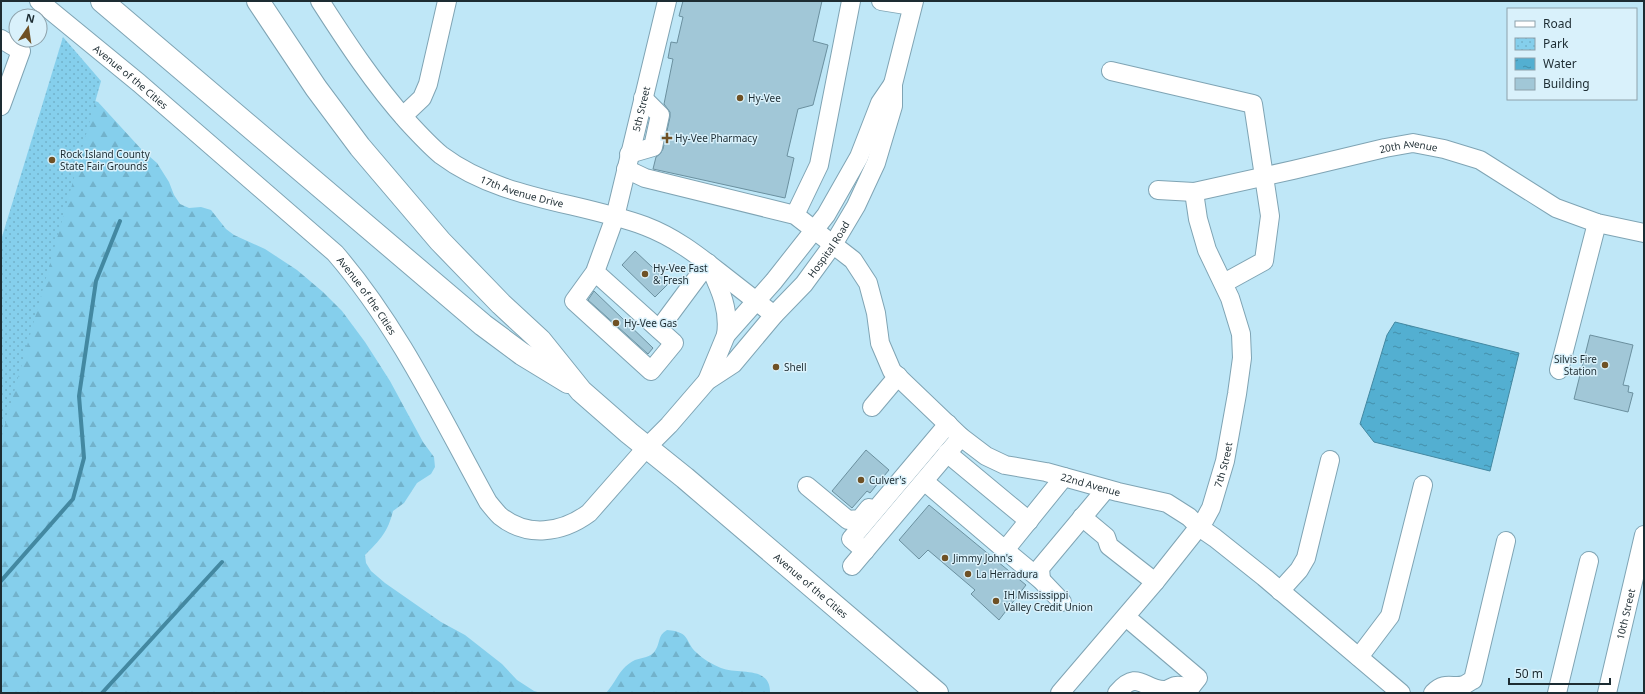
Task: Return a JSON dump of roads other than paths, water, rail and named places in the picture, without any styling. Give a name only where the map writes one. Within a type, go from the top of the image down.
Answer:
[{"type":"main road","name":"Avenue of the Cities","points":[[102,1],[483,325],[522,354],[582,390]]},
{"type":"main road","name":"Avenue of the Cities","points":[[124,1],[167,40],[259,134]]},
{"type":"main road","name":"Avenue of the Cities","points":[[258,1],[316,88],[360,147],[446,247],[501,304],[540,340],[582,390],[647,447],[853,621]]},
{"type":"main road","name":"Avenue of the Cities","points":[[709,498],[937,693]]},
{"type":"street","name":"Avenue of the Cities","points":[[39,1],[139,83],[335,253],[357,278],[390,326],[488,502],[500,516],[525,529],[538,532],[566,527],[580,520],[589,513],[647,447]]},
{"type":"street","name":"17th Avenue Drive","points":[[320,1],[351,49],[388,100],[425,140],[441,154],[476,175],[499,186],[549,201],[615,216],[666,234],[688,248],[774,315]]},
{"type":"street","points":[[403,116],[422,98],[428,84],[447,1]]},
{"type":"street","name":"5th Street","points":[[659,329],[674,343],[651,370],[574,301],[595,272],[615,216],[667,1]]},
{"type":"street","points":[[628,162],[644,178],[795,215],[819,165],[851,1]]},
{"type":"street","points":[[881,1],[913,3]]},
{"type":"street","name":"Hospital Road","points":[[647,447],[669,425],[707,381],[733,364],[774,315],[804,284],[834,244],[856,206],[876,163],[892,106],[893,84],[913,3]]},
{"type":"street","points":[[1,39],[21,51],[6,73],[1,106]]},
{"type":"street","points":[[1111,71],[1253,104],[1270,216],[1264,261],[1224,283]]},
{"type":"street","name":"Hospital Road","points":[[707,381],[726,335],[816,230],[837,197],[859,157],[880,103],[893,84]]},
{"type":"street","name":"20th Avenue","points":[[1158,190],[1194,192],[1385,148],[1413,143],[1444,149],[1480,160],[1556,208],[1597,223],[1644,233]]},
{"type":"street","name":"7th Street","points":[[1060,693],[1155,582],[1199,527],[1211,508],[1225,461],[1242,358],[1241,334],[1224,283],[1207,250],[1198,219],[1194,192]]},
{"type":"street","name":"22nd Avenue","points":[[795,215],[853,260],[868,283],[876,313],[880,343],[892,371],[961,437],[986,456],[1005,465],[1046,472],[1106,489],[1167,503],[1189,517],[1199,527],[1215,538],[1401,693]]},
{"type":"street","points":[[1559,370],[1597,223]]},
{"type":"street","points":[[595,272],[659,329],[708,263],[720,288],[726,309],[728,321],[726,335]]},
{"type":"street","points":[[872,407],[898,376]]},
{"type":"street","points":[[865,550],[851,539],[948,424]]},
{"type":"street","points":[[852,566],[961,437]]},
{"type":"street","points":[[806,486],[848,520],[860,519],[912,456],[926,450]]},
{"type":"street","points":[[947,453],[1029,520]]},
{"type":"street","points":[[1280,591],[1299,570],[1306,558],[1330,460]]},
{"type":"street","points":[[1004,550],[1064,477]]},
{"type":"street","points":[[924,481],[1041,580],[1062,602]]},
{"type":"street","points":[[1359,657],[1390,616],[1423,485]]},
{"type":"street","points":[[1041,580],[1040,568],[1106,489]]},
{"type":"street","points":[[1082,517],[1106,537],[1109,546],[1155,582]]},
{"type":"street","name":"10th Street","points":[[1606,693],[1644,535]]},
{"type":"street","points":[[1433,693],[1437,689],[1448,685],[1463,686],[1473,680],[1506,541]]},
{"type":"street","points":[[1557,693],[1589,561]]},
{"type":"street","points":[[1117,693],[1129,682],[1139,681],[1154,688],[1166,690],[1176,686],[1189,690],[1198,678],[1126,616]]},
{"type":"water","points":[[1395,322],[1519,353],[1490,471],[1374,442],[1360,424],[1387,335]]},
{"type":"waterway","points":[[1,581],[73,499],[84,458],[79,396],[96,281],[120,221]]},
{"type":"waterway","points":[[102,693],[222,562]]},
{"type":"place","name":"Hy-Vee","points":[[740,98]]},
{"type":"place","name":"Hy-Vee Pharmacy","points":[[667,138]]},
{"type":"place","name":"Rock Island County State Fair Grounds","points":[[52,160]]},
{"type":"place","name":"Hy-Vee Fast & Fresh","points":[[645,274]]},
{"type":"place","name":"Hy-Vee Gas","points":[[616,323]]},
{"type":"place","name":"Silvis Fire Station","points":[[1605,365]]},
{"type":"place","name":"Shell","points":[[776,367]]},
{"type":"place","name":"Culver's","points":[[861,480]]},
{"type":"place","name":"Jimmy John's","points":[[945,558]]},
{"type":"place","name":"La Herradura","points":[[968,574]]},
{"type":"place","name":"IH Mississippi Valley Credit Union","points":[[996,601]]}]
